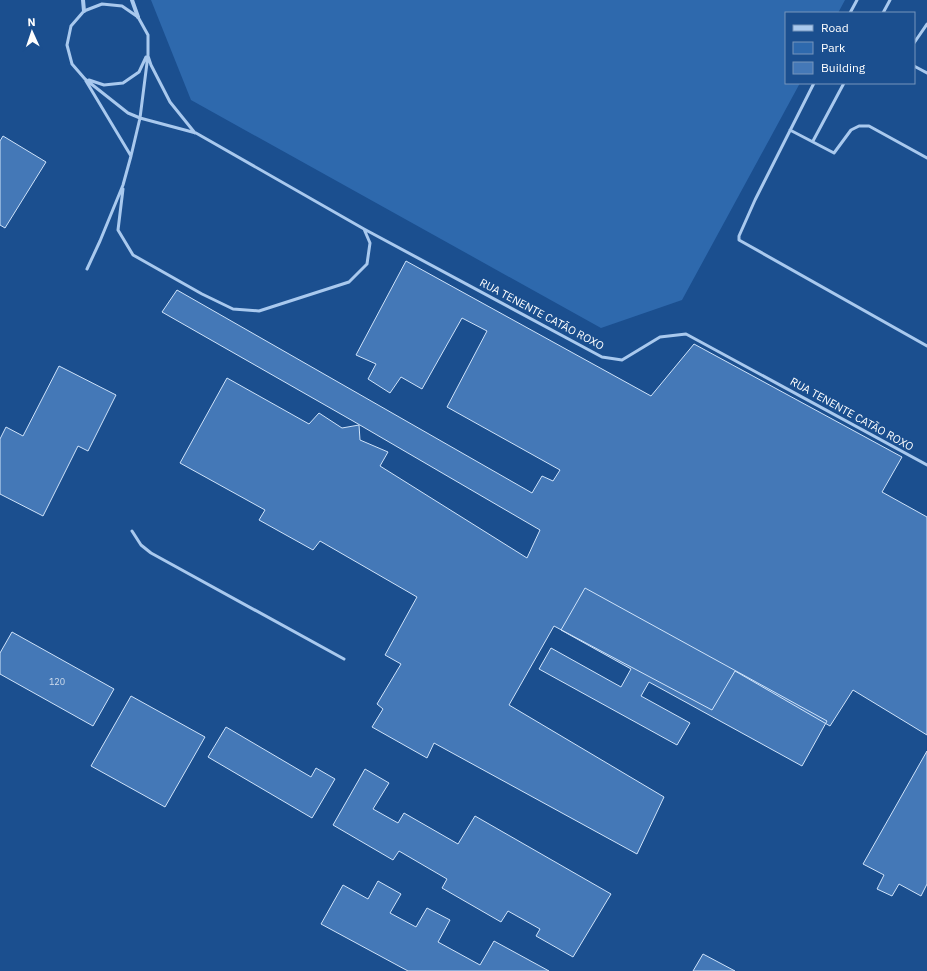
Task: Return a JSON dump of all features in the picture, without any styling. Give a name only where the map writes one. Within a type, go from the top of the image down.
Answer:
[{"type":"street","points":[[83,0],[84,11]]},
{"type":"street","points":[[132,0],[138,17]]},
{"type":"lane","points":[[851,12],[857,0]]},
{"type":"lane","points":[[884,12],[890,0]]},
{"type":"lane","points":[[87,269],[123,185],[131,156],[140,118],[148,55],[148,35],[138,17],[122,6],[102,4],[84,11],[71,26],[66,45],[72,64],[85,79],[131,156]]},
{"type":"lane","points":[[915,42],[927,24]]},
{"type":"lane","points":[[85,79],[104,85],[123,82],[139,72],[148,55]]},
{"type":"lane","points":[[148,55],[151,65],[170,102],[196,133]]},
{"type":"lane","points":[[915,67],[927,73]]},
{"type":"lane","points":[[85,79],[128,113],[140,118],[196,133]]},
{"type":"lane","points":[[813,84],[755,200],[739,236],[739,240],[927,346]]},
{"type":"lane","points":[[813,141],[843,84]]},
{"type":"lane","points":[[790,130],[834,153],[851,130],[859,126],[869,126],[927,158]]},
{"type":"lane","name":"RUA TENENTE CATÃO ROXO","points":[[196,133],[364,229],[602,358],[622,360],[660,338],[686,334],[927,465]]},
{"type":"lane","points":[[123,185],[118,230],[132,255],[202,294],[233,309],[259,311],[349,282],[367,264],[370,243],[364,229]]},
{"type":"lane","points":[[132,531],[141,545],[151,553],[344,659]]},
{"type":"green space","points":[[151,0],[845,0],[839,12],[785,12],[785,84],[799,84],[682,300],[601,328],[191,100]]},
{"type":"building","points":[[3,136],[46,162],[5,228],[0,225],[0,141]]},
{"type":"building","points":[[406,261],[651,396],[694,344],[902,457],[882,492],[927,517],[927,735],[853,690],[830,726],[735,671],[712,710],[554,626],[509,705],[664,797],[637,854],[434,743],[427,758],[372,727],[383,709],[377,704],[401,664],[385,655],[417,597],[320,541],[313,550],[259,520],[265,510],[180,463],[227,378],[309,424],[319,413],[342,428],[359,425],[360,440],[388,452],[380,466],[527,558],[540,530],[353,421],[162,312],[177,290],[532,493],[542,476],[553,481],[560,470],[447,407],[487,331],[462,318],[422,389],[401,377],[390,393],[368,379],[376,364],[356,355]]},
{"type":"building","points":[[59,366],[116,395],[88,451],[78,446],[43,516],[0,494],[0,439],[6,427],[23,436]]},
{"type":"building","points":[[585,588],[827,721],[802,766],[649,682],[641,696],[690,723],[677,745],[539,669],[551,648],[621,687],[631,669],[561,630]]},
{"type":"building","points":[[12,632],[114,689],[93,726],[0,674],[0,653]]},
{"type":"building","points":[[131,696],[205,737],[165,807],[91,766]]},
{"type":"building","points":[[226,727],[311,777],[316,768],[335,779],[312,818],[208,757]]},
{"type":"building","points":[[927,751],[927,884],[921,896],[899,884],[892,896],[877,889],[884,875],[863,864]]},
{"type":"building","points":[[365,769],[389,783],[373,809],[398,823],[404,813],[458,844],[475,816],[611,894],[573,957],[536,936],[540,929],[508,911],[501,922],[442,888],[447,879],[399,851],[393,860],[333,825]]},
{"type":"building","points":[[378,881],[401,894],[390,913],[416,927],[427,908],[450,920],[438,942],[480,965],[494,941],[549,971],[408,971],[321,924],[343,885],[368,899]]},
{"type":"building","points":[[703,954],[735,971],[693,971]]}]
